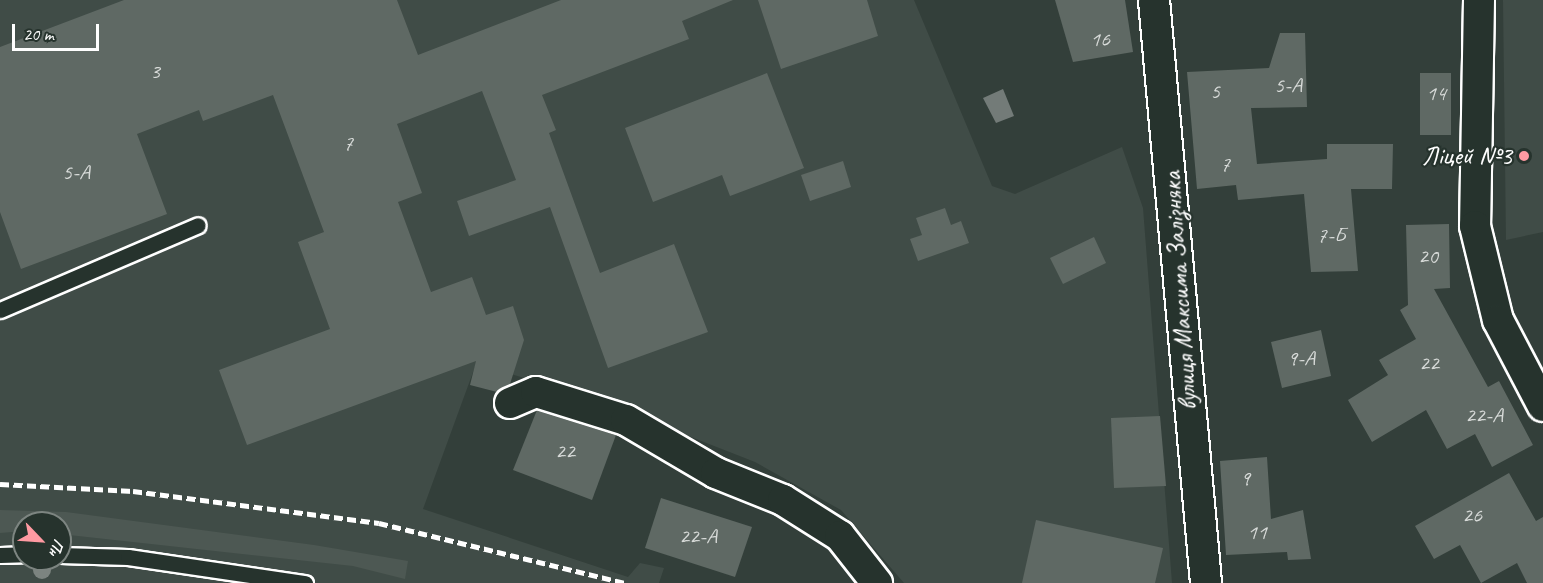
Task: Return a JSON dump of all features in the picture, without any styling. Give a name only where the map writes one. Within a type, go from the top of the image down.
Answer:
[{"type":"street","name":"вулиця Максима Залізняка","points":[[1154,0],[1206,583]]},
{"type":"street","points":[[1479,0],[1475,225],[1498,320],[1543,406]]},
{"type":"street","points":[[510,403],[536,392],[626,420],[716,473],[783,500],[840,537],[878,583]]},
{"type":"lane","points":[[0,310],[198,225]]},
{"type":"lane","points":[[72,555],[129,557],[305,583]]},
{"type":"shaded area","points":[[0,0],[914,0],[992,186],[1015,194],[1122,147],[1143,208],[1172,583],[904,583],[841,510],[755,462],[584,395],[476,364],[423,509],[628,577],[640,563],[664,568],[659,583],[0,583]]},
{"type":"shaded area","name":"Ліцей №3","points":[[1503,0],[1543,0],[1543,232],[1506,240]]},
{"type":"shaded area","points":[[1003,89],[1014,116],[996,123],[983,98]]},
{"type":"shaded area","points":[[0,510],[33,511],[12,511],[12,532],[0,533]]},
{"type":"shaded area","points":[[72,513],[314,545],[408,561],[405,579],[353,566],[72,535]]},
{"type":"building","points":[[124,0],[397,0],[418,55],[561,0],[733,0],[682,21],[689,39],[542,95],[556,130],[549,133],[600,273],[674,244],[708,332],[608,368],[550,207],[469,236],[457,201],[516,180],[482,91],[397,124],[422,193],[398,202],[431,292],[472,277],[486,315],[513,306],[524,340],[510,384],[497,392],[470,385],[476,361],[247,445],[219,370],[330,329],[298,242],[324,232],[273,95],[203,121],[199,110],[137,134],[167,214],[21,269],[0,212],[0,47]]},
{"type":"building","points":[[758,0],[867,0],[878,36],[781,69]]},
{"type":"building","points":[[1055,0],[1125,0],[1133,52],[1073,62]]},
{"type":"building","points":[[1280,33],[1305,33],[1307,107],[1251,108],[1257,164],[1327,159],[1327,144],[1393,144],[1392,189],[1351,189],[1358,271],[1311,272],[1304,194],[1238,200],[1236,185],[1197,189],[1187,72],[1269,68]]},
{"type":"building","points":[[767,73],[804,168],[730,196],[722,175],[653,202],[625,128]]},
{"type":"building","points":[[1420,73],[1451,73],[1451,135],[1420,135]]},
{"type":"building","points":[[843,161],[851,187],[810,201],[801,175]]},
{"type":"building","points":[[945,208],[951,225],[961,221],[969,243],[918,261],[910,239],[922,235],[916,218]]},
{"type":"building","points":[[1449,224],[1450,288],[1434,289],[1488,387],[1499,381],[1533,445],[1492,467],[1475,434],[1447,449],[1426,410],[1372,442],[1348,400],[1388,375],[1379,360],[1416,339],[1400,310],[1408,305],[1406,225]]},
{"type":"building","points":[[1094,237],[1106,263],[1063,284],[1050,258]]},
{"type":"building","points":[[1321,330],[1331,376],[1282,388],[1271,342]]},
{"type":"building","points":[[537,410],[616,435],[592,500],[513,470]]},
{"type":"building","points":[[1160,416],[1166,486],[1114,488],[1111,418]]},
{"type":"building","points":[[1267,457],[1271,519],[1303,510],[1311,559],[1288,560],[1287,552],[1226,555],[1220,461]]},
{"type":"building","points":[[1509,473],[1536,521],[1543,517],[1543,583],[1527,583],[1517,563],[1481,583],[1460,545],[1434,559],[1415,526]]},
{"type":"building","points":[[661,498],[752,527],[735,577],[645,548]]},
{"type":"building","points":[[1036,520],[1163,548],[1155,583],[1022,583]]},
{"type":"railway","points":[[0,484],[133,491],[379,523],[626,583]]},
{"type":"place","name":"Ліцей №3","points":[[1524,156]]}]
